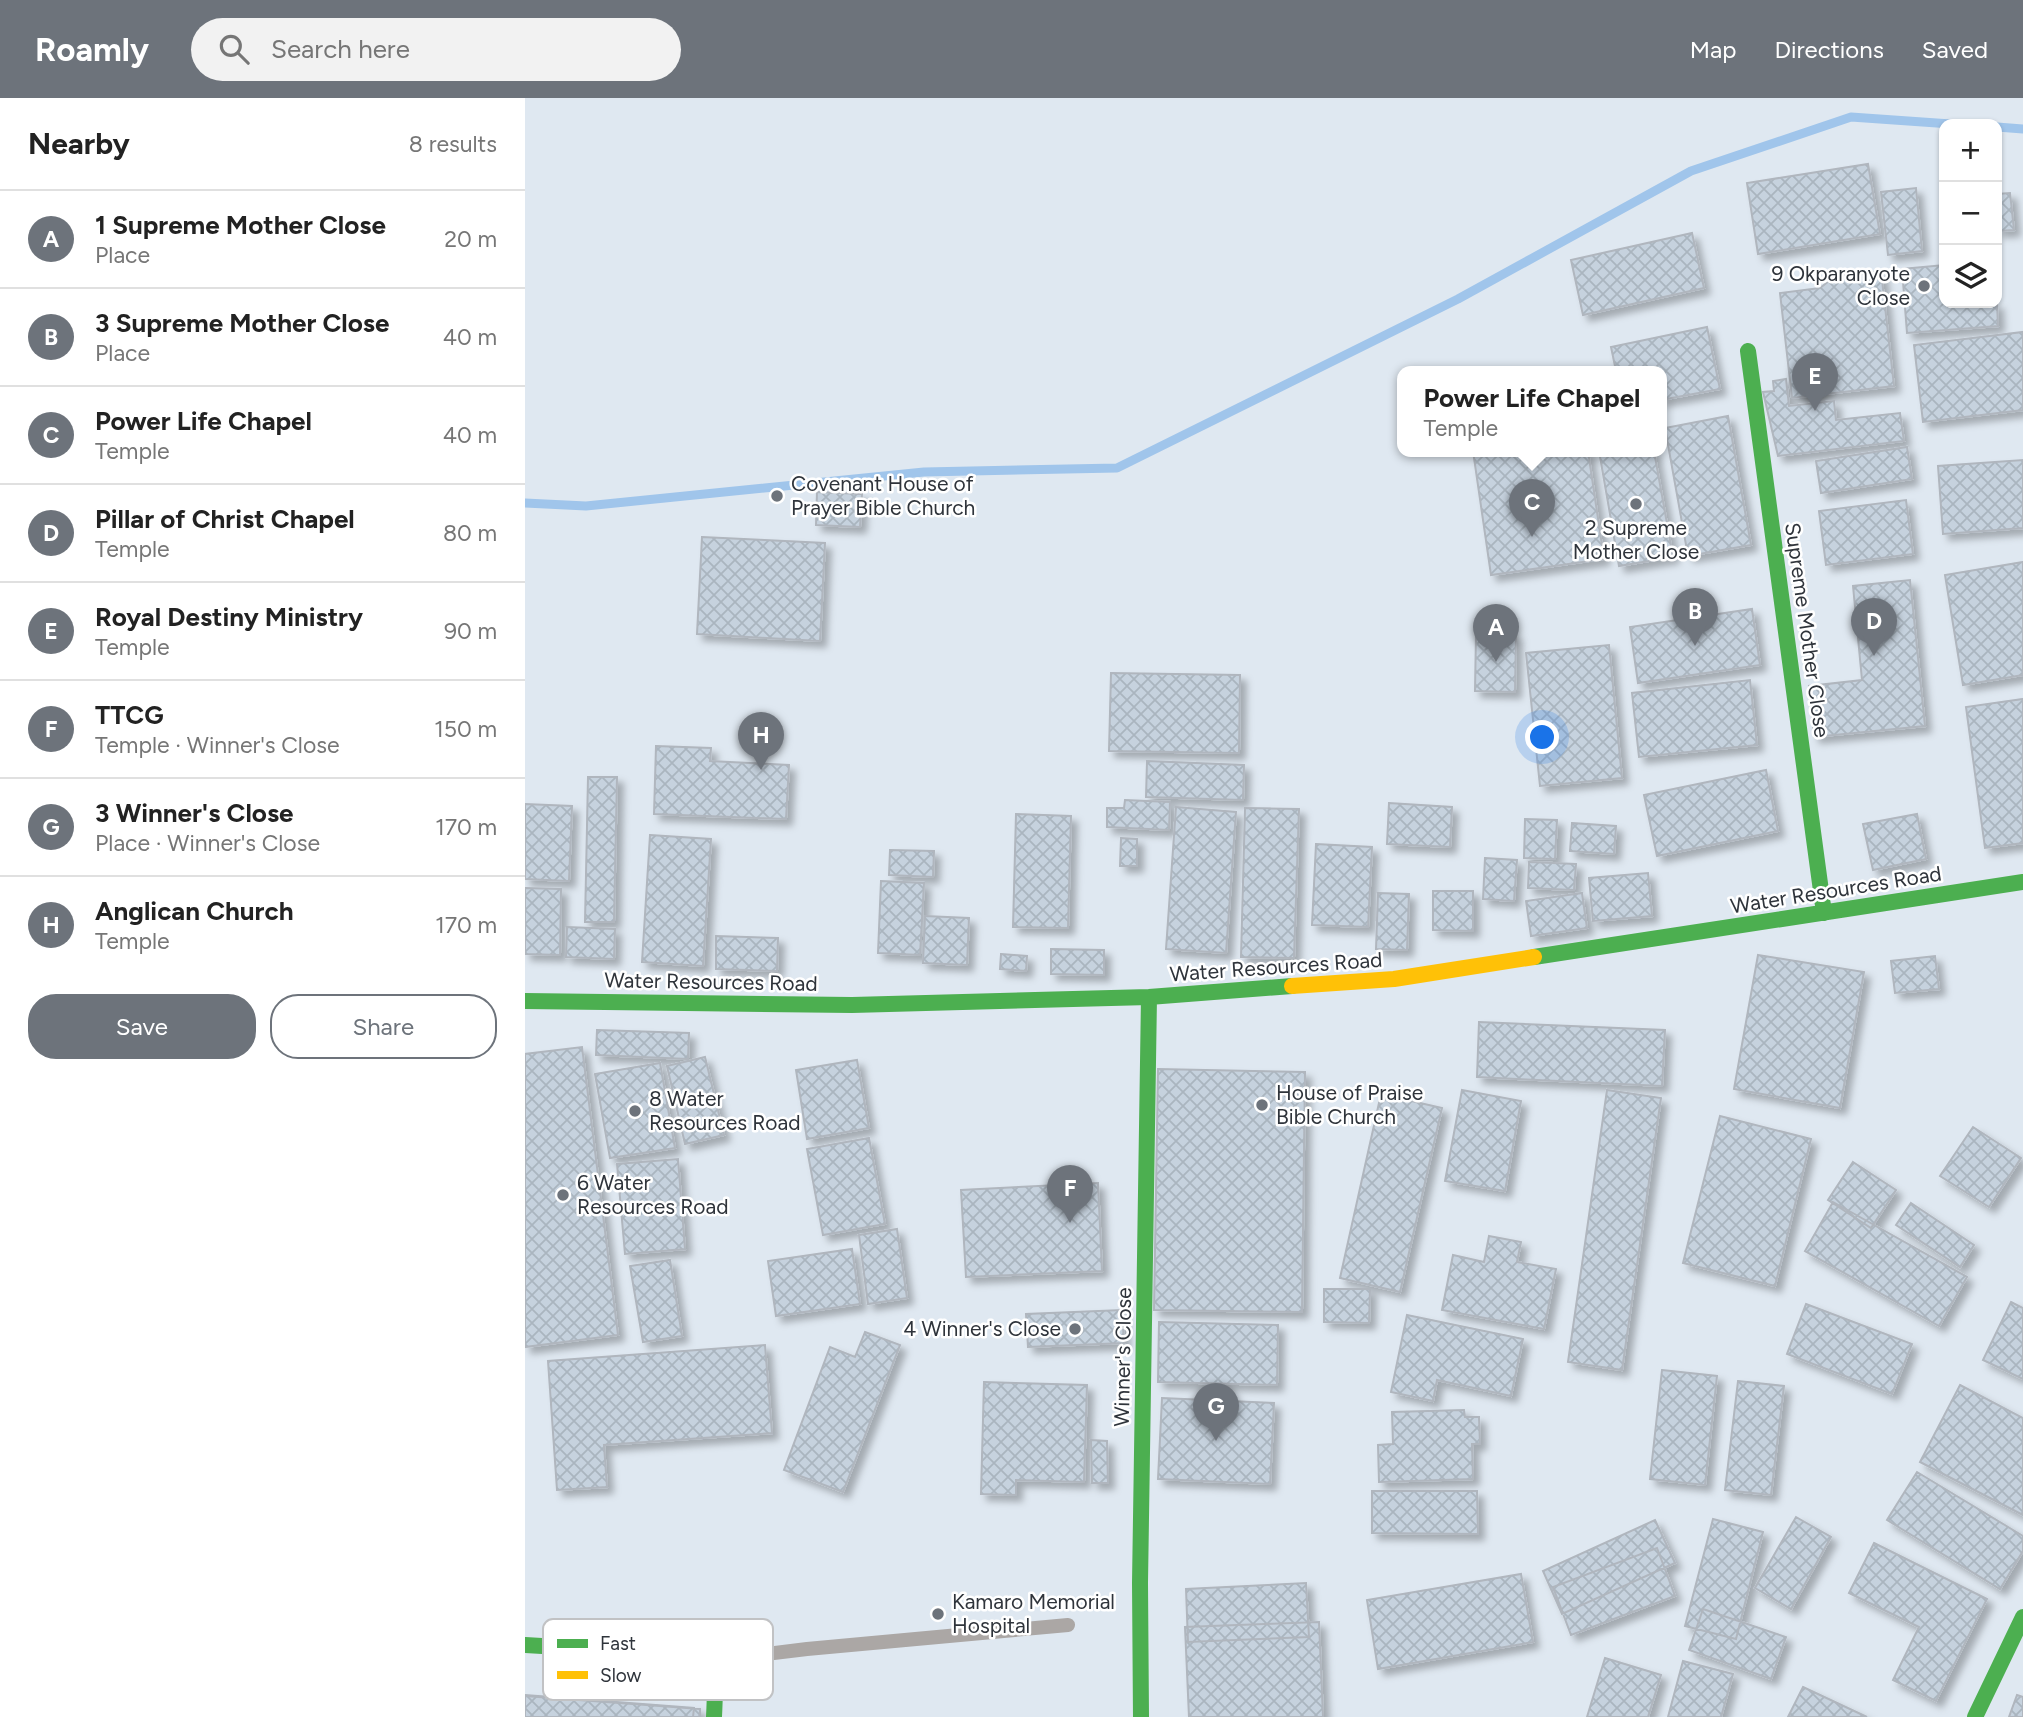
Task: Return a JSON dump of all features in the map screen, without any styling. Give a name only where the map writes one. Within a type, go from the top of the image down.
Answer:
[{"type":"street","name":"Supreme Mother Close","points":[[1748,351],[1824,913]]},
{"type":"street","name":"Water Resources Road","points":[[525,1000],[852,1005],[1149,997],[1394,979],[2023,882]]},
{"type":"street","name":"Winner's Close","points":[[1141,1717],[1140,1583],[1149,997]]},
{"type":"street","points":[[1975,1717],[2023,1617]]},
{"type":"street","points":[[525,1645],[543,1646]]},
{"type":"lane","points":[[773,1653],[1068,1625]]},
{"type":"building","points":[[1868,164],[1880,234],[1758,254],[1747,183]]},
{"type":"building","points":[[1916,188],[1922,251],[1888,255],[1881,192]]},
{"type":"building","points":[[2010,193],[2014,230],[2002,231],[2002,194]]},
{"type":"building","points":[[1692,233],[1704,288],[1583,315],[1571,260]]},
{"type":"building","name":"9 Okparanyote Close","points":[[1939,265],[1939,308],[1997,308],[1998,326],[1907,333],[1902,269]]},
{"type":"building","points":[[1881,271],[1894,386],[1792,398],[1780,293],[1820,288],[1834,277]]},
{"type":"building","points":[[1707,327],[1720,389],[1667,399],[1667,366],[1615,366],[1611,347]]},
{"type":"building","points":[[2023,332],[2023,410],[1923,422],[1914,345]]},
{"type":"building","points":[[1786,379],[1789,406],[1834,401],[1836,420],[1900,413],[1904,441],[1778,456],[1763,392],[1774,391],[1773,381]]},
{"type":"building","points":[[1728,416],[1751,545],[1688,556],[1667,428]]},
{"type":"building","points":[[1907,447],[1912,479],[1821,493],[1816,461]]},
{"type":"building","points":[[1474,457],[1589,457],[1604,559],[1491,575]]},
{"type":"building","name":"2 Supreme Mother Close","points":[[1600,457],[1655,457],[1673,557],[1619,566]]},
{"type":"building","points":[[2023,460],[2023,528],[1943,534],[1938,466]]},
{"type":"building","points":[[817,492],[862,494],[860,527],[816,525]]},
{"type":"building","points":[[1906,500],[1913,554],[1826,565],[1819,511]]},
{"type":"building","points":[[702,537],[825,543],[820,641],[697,634]]},
{"type":"building","points":[[2023,562],[2023,675],[1963,685],[1945,575]]},
{"type":"building","points":[[1910,580],[1925,726],[1814,737],[1809,686],[1862,680],[1853,586]]},
{"type":"building","points":[[1752,609],[1760,665],[1638,683],[1630,627]]},
{"type":"building","points":[[1476,633],[1516,634],[1515,692],[1475,691]]},
{"type":"building","points":[[1609,645],[1622,778],[1540,786],[1526,653]]},
{"type":"building","points":[[1111,673],[1240,675],[1239,753],[1109,751]]},
{"type":"building","points":[[1750,680],[1757,745],[1639,757],[1632,693]]},
{"type":"building","points":[[2023,699],[2023,843],[1985,848],[1966,707]]},
{"type":"building","points":[[656,746],[711,748],[710,761],[789,765],[786,819],[654,814]]},
{"type":"building","points":[[1147,761],[1244,765],[1243,800],[1146,797]]},
{"type":"building","points":[[1766,770],[1778,831],[1657,856],[1644,795]]},
{"type":"building","points":[[588,777],[617,777],[614,922],[585,922]]},
{"type":"building","points":[[1125,800],[1170,802],[1169,830],[1107,827],[1107,808],[1124,808]]},
{"type":"building","points":[[1389,803],[1452,807],[1450,847],[1387,844]]},
{"type":"building","points":[[525,804],[572,806],[569,881],[525,879]]},
{"type":"building","points":[[1176,807],[1236,812],[1226,953],[1166,949]]},
{"type":"building","points":[[1245,808],[1299,809],[1294,958],[1241,957]]},
{"type":"building","points":[[1016,814],[1071,816],[1068,928],[1013,927]]},
{"type":"building","points":[[1917,814],[1926,859],[1873,870],[1863,824]]},
{"type":"building","points":[[1525,819],[1557,820],[1555,859],[1524,858]]},
{"type":"building","points":[[1572,823],[1616,826],[1614,854],[1570,851]]},
{"type":"building","points":[[650,835],[711,839],[703,966],[642,962]]},
{"type":"building","points":[[1121,838],[1137,839],[1137,866],[1120,866]]},
{"type":"building","points":[[1316,844],[1372,847],[1368,927],[1312,925]]},
{"type":"building","points":[[890,850],[934,851],[933,877],[889,875]]},
{"type":"building","points":[[1485,858],[1517,860],[1514,901],[1483,899]]},
{"type":"building","points":[[1529,862],[1576,864],[1574,890],[1528,888]]},
{"type":"building","points":[[1648,873],[1652,916],[1593,921],[1589,878]]},
{"type":"building","points":[[881,881],[924,883],[920,955],[878,953]]},
{"type":"building","points":[[525,888],[561,889],[560,955],[525,954]]},
{"type":"building","points":[[1433,891],[1473,891],[1473,931],[1433,930]]},
{"type":"building","points":[[1378,893],[1409,894],[1407,950],[1376,949]]},
{"type":"building","points":[[1582,893],[1587,928],[1531,936],[1526,901]]},
{"type":"building","points":[[925,916],[969,918],[967,965],[923,963]]},
{"type":"building","points":[[567,927],[615,929],[614,959],[566,957]]},
{"type":"building","points":[[716,936],[778,938],[777,971],[716,969]]},
{"type":"building","points":[[1051,949],[1104,950],[1104,975],[1051,974]]},
{"type":"building","points":[[1001,954],[1027,956],[1026,971],[1000,969]]},
{"type":"building","points":[[1758,955],[1864,972],[1840,1108],[1734,1089]]},
{"type":"building","points":[[1935,956],[1939,989],[1895,993],[1891,961]]},
{"type":"building","points":[[1479,1022],[1665,1030],[1662,1086],[1477,1077]]},
{"type":"building","points":[[597,1030],[689,1033],[688,1059],[596,1055]]},
{"type":"building","name":"6 Water Resources Road","points":[[582,1047],[618,1335],[525,1347],[525,1054]]},
{"type":"building","points":[[705,1057],[724,1135],[685,1144],[667,1066]]},
{"type":"building","points":[[857,1060],[869,1128],[807,1139],[796,1070]]},
{"type":"building","name":"8 Water Resources Road","points":[[660,1063],[675,1148],[610,1158],[595,1074]]},
{"type":"building","points":[[1158,1069],[1305,1072],[1302,1312],[1154,1310]]},
{"type":"building","points":[[1462,1090],[1521,1101],[1505,1191],[1445,1181]]},
{"type":"building","points":[[1607,1090],[1661,1098],[1622,1370],[1568,1362]]},
{"type":"building","points":[[1381,1094],[1442,1108],[1400,1292],[1340,1278]]},
{"type":"building","points":[[1720,1116],[1811,1139],[1775,1286],[1683,1263]]},
{"type":"building","points":[[1973,1127],[2021,1158],[1989,1207],[1940,1176]]},
{"type":"building","points":[[869,1138],[885,1224],[823,1235],[807,1149]]},
{"type":"building","points":[[678,1159],[685,1249],[625,1254],[617,1164]]},
{"type":"building","points":[[1853,1162],[1896,1190],[1871,1228],[1828,1200]]},
{"type":"building","points":[[1098,1183],[1102,1271],[966,1277],[961,1190]]},
{"type":"building","points":[[1833,1202],[1967,1277],[1939,1326],[1805,1251]]},
{"type":"building","points":[[1911,1203],[1974,1245],[1960,1267],[1896,1225]]},
{"type":"building","points":[[897,1229],[907,1298],[868,1304],[859,1235]]},
{"type":"building","points":[[1489,1236],[1521,1242],[1517,1262],[1556,1269],[1544,1329],[1442,1310],[1453,1255],[1484,1262]]},
{"type":"building","points":[[852,1249],[860,1304],[776,1316],[768,1261]]},
{"type":"building","points":[[670,1260],[682,1336],[643,1342],[630,1266]]},
{"type":"building","points":[[1324,1289],[1370,1289],[1369,1323],[1324,1322]]},
{"type":"building","points":[[2011,1302],[2023,1308],[2023,1379],[1983,1360]]},
{"type":"building","points":[[1806,1304],[1912,1344],[1892,1394],[1787,1354]]},
{"type":"building","name":"4 Winner's Close","points":[[1122,1310],[1124,1343],[1028,1347],[1026,1314]]},
{"type":"building","points":[[1407,1315],[1523,1339],[1511,1396],[1437,1380],[1433,1401],[1391,1392]]},
{"type":"building","points":[[1159,1322],[1278,1325],[1277,1385],[1158,1382]]},
{"type":"building","points":[[865,1332],[900,1345],[843,1492],[784,1470],[830,1347],[855,1357]]},
{"type":"building","points":[[765,1345],[772,1433],[604,1445],[607,1487],[557,1490],[548,1361]]},
{"type":"building","points":[[1662,1370],[1717,1376],[1705,1485],[1650,1479]]},
{"type":"building","points":[[1738,1381],[1784,1386],[1771,1495],[1725,1490]]},
{"type":"building","points":[[984,1382],[1087,1385],[1084,1482],[1016,1480],[1016,1495],[981,1494]]},
{"type":"building","points":[[1960,1385],[2023,1418],[2023,1515],[1920,1462]]},
{"type":"building","points":[[1162,1398],[1274,1403],[1270,1484],[1158,1479]]},
{"type":"building","points":[[1464,1410],[1465,1417],[1479,1417],[1480,1444],[1472,1444],[1473,1479],[1379,1482],[1378,1445],[1393,1444],[1392,1412]]},
{"type":"building","points":[[1091,1440],[1107,1441],[1108,1483],[1092,1483]]},
{"type":"building","points":[[1917,1472],[2023,1536],[2023,1551],[2000,1589],[1887,1520]]},
{"type":"building","points":[[1372,1491],[1477,1491],[1478,1534],[1372,1533]]},
{"type":"building","points":[[1796,1517],[1831,1537],[1791,1609],[1755,1588]]},
{"type":"building","points":[[1713,1519],[1763,1532],[1736,1639],[1685,1626]]},
{"type":"building","points":[[1655,1520],[1675,1563],[1562,1614],[1543,1571]]},
{"type":"building","points":[[1874,1543],[1987,1599],[1936,1701],[1893,1680],[1919,1627],[1849,1593]]},
{"type":"building","points":[[1657,1548],[1675,1596],[1571,1635],[1553,1587]]},
{"type":"building","points":[[1521,1574],[1533,1642],[1378,1669],[1367,1600]]},
{"type":"building","points":[[1306,1583],[1309,1637],[1188,1642],[1186,1589]]},
{"type":"building","points":[[1703,1609],[1786,1637],[1771,1679],[1689,1650]]},
{"type":"building","points":[[1319,1622],[1323,1717],[1189,1717],[1185,1627]]},
{"type":"building","points":[[1605,1658],[1661,1675],[1648,1717],[1587,1717]]},
{"type":"building","points":[[1683,1661],[1733,1674],[1721,1717],[1668,1717]]},
{"type":"building","points":[[1803,1687],[1867,1717],[1788,1717]]},
{"type":"building","points":[[525,1695],[543,1696],[543,1700],[590,1700],[694,1708],[693,1717],[525,1717]]},
{"type":"building","points":[[2017,1695],[2023,1697],[2023,1717],[2009,1717]]},
{"type":"building","points":[[525,1696],[543,1697],[543,1700],[700,1709],[700,1717],[525,1717]]},
{"type":"waterway","points":[[525,503],[586,506],[924,472],[1117,468],[1458,299],[1691,171],[1851,117],[1939,123]]},
{"type":"waterway","points":[[2002,127],[2023,129]]},
{"type":"traffic: fast","points":[[1748,351],[1824,913]]},
{"type":"traffic: fast","points":[[1534,957],[2023,882]]},
{"type":"traffic: fast","points":[[525,1001],[852,1005],[1149,997],[1292,986]]},
{"type":"traffic: fast","points":[[1141,1717],[1140,1583],[1149,997]]},
{"type":"traffic: fast","points":[[1975,1717],[2023,1617]]},
{"type":"traffic: fast","points":[[525,1645],[543,1646]]},
{"type":"traffic: fast","points":[[714,1717],[715,1700]]},
{"type":"traffic: slow","points":[[1292,986],[1394,979],[1534,957]]},
{"type":"place","name":"9 Okparanyote Close","points":[[1924,286]]},
{"type":"place","name":"Royal Destiny Ministry","points":[[1815,411]]},
{"type":"place","name":"Covenant House of Prayer Bible Church","points":[[777,496]]},
{"type":"place","name":"2 Supreme Mother Close","points":[[1636,504]]},
{"type":"place","name":"Power Life Chapel","points":[[1532,537]]},
{"type":"place","name":"3 Supreme Mother Close","points":[[1695,646]]},
{"type":"place","name":"Pillar of Christ Chapel","points":[[1874,656]]},
{"type":"place","name":"1 Supreme Mother Close","points":[[1496,662]]},
{"type":"place","name":"Anglican Church","points":[[761,770]]},
{"type":"place","name":"House of Praise Bible Church","points":[[1262,1105]]},
{"type":"place","name":"8 Water Resources Road","points":[[635,1111]]},
{"type":"place","name":"6 Water Resources Road","points":[[563,1195]]},
{"type":"place","name":"TTCG","points":[[1070,1223]]},
{"type":"place","name":"4 Winner's Close","points":[[1075,1329]]},
{"type":"place","name":"3 Winner's Close","points":[[1216,1441]]},
{"type":"place","name":"Kamaro Memorial Hospital","points":[[938,1614]]}]
